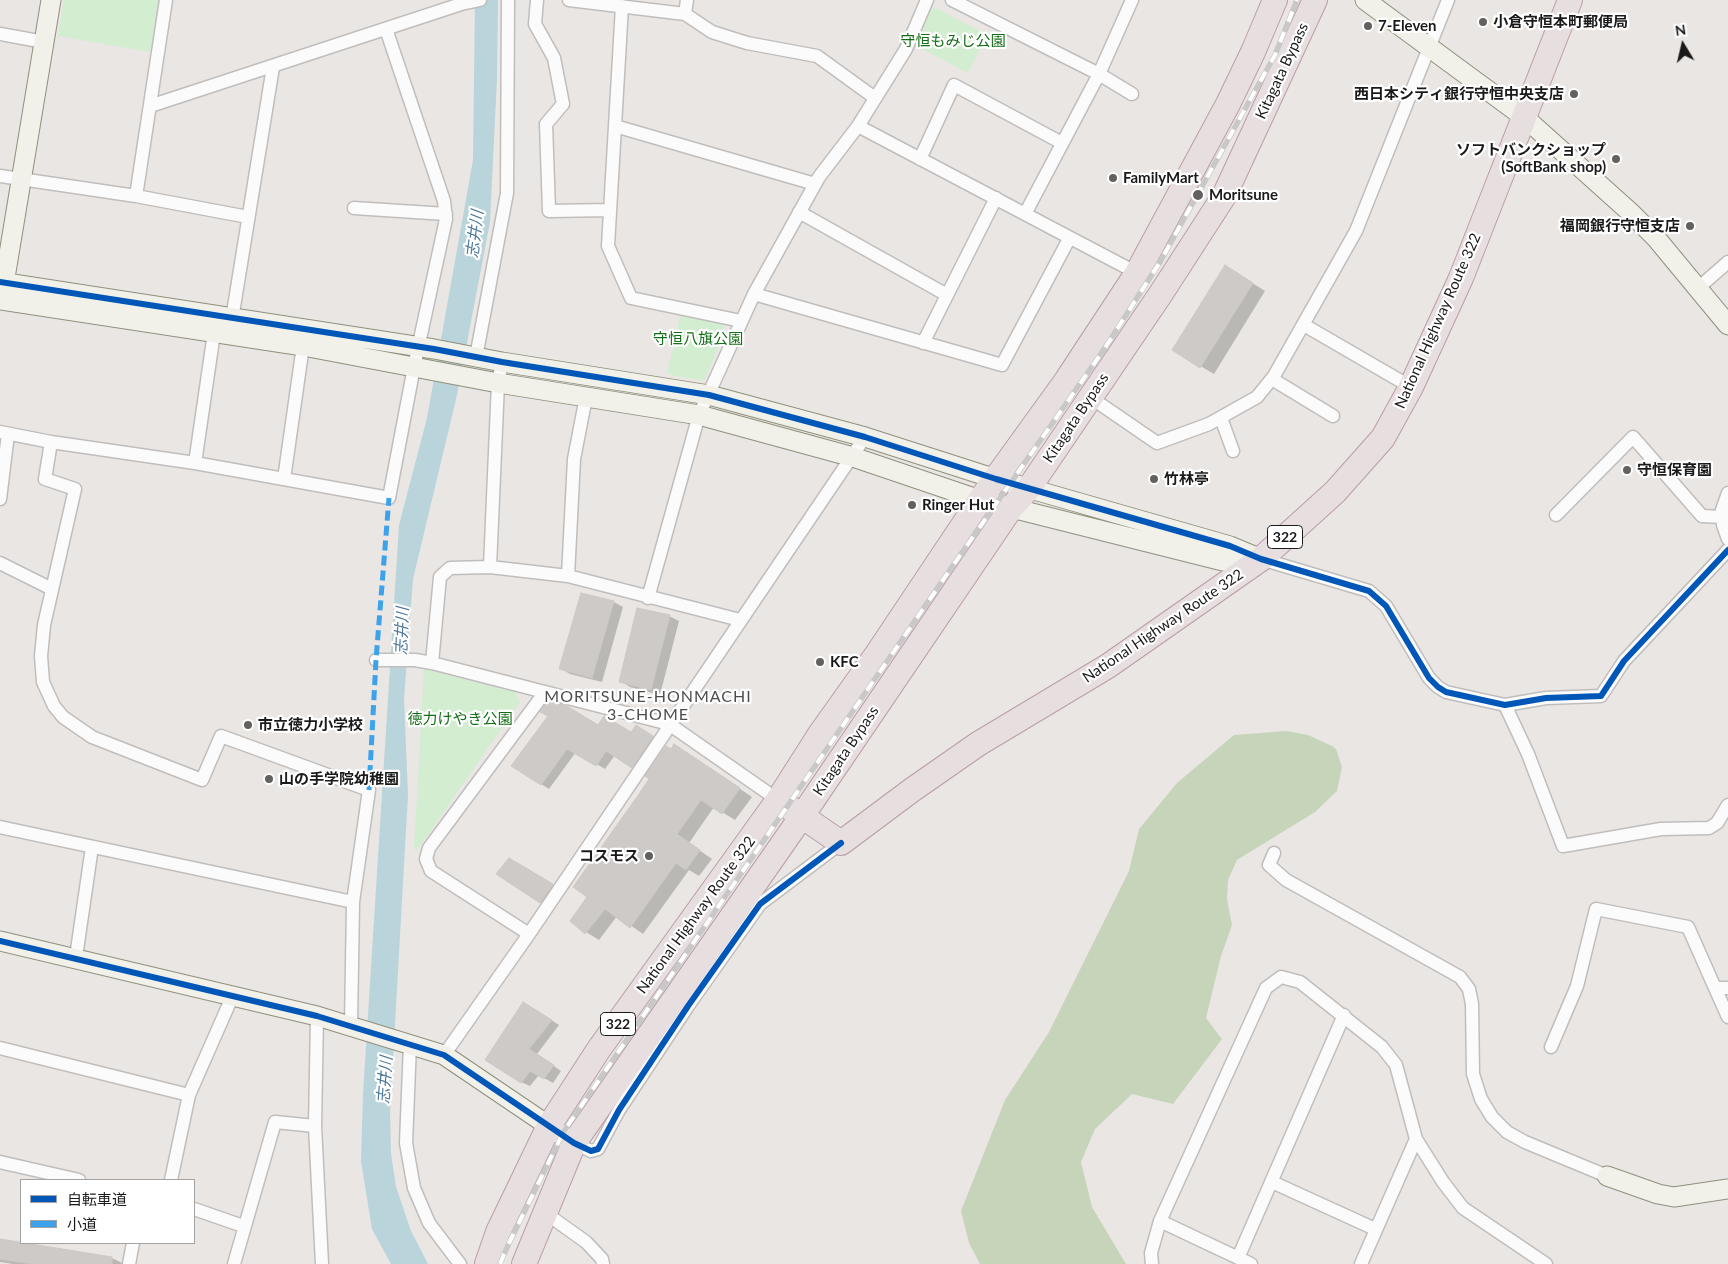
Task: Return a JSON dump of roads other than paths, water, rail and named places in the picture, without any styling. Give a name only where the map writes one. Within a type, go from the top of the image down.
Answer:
[{"type":"highway","name":"Kitagata Bypass","points":[[778,800],[820,734],[877,654],[980,500],[1066,381],[1137,273],[1228,104],[1254,52],[1275,0]]},
{"type":"highway","name":"Kitagata Bypass","points":[[802,816],[1011,508],[1029,488],[1224,196],[1315,0]]},
{"type":"highway","name":"National Highway Route 322","points":[[841,843],[978,744],[1108,666],[1261,559],[1335,492],[1358,467],[1383,438],[1411,387],[1460,278],[1570,0]]},
{"type":"highway","name":"National Highway Route 322","points":[[487,1264],[498,1232],[549,1126],[599,1049],[778,800]]},
{"type":"highway","points":[[778,800],[841,843]]},
{"type":"highway","name":"National Highway Route 322","points":[[524,1264],[574,1143],[802,816]]},
{"type":"street","points":[[51,0],[1,295],[225,329],[427,348],[709,395],[865,437],[996,479],[1230,546],[1261,559],[1369,591],[1386,606],[1433,683],[1446,692],[1505,705],[1546,698],[1601,696],[1624,661],[1728,550]]},
{"type":"street","points":[[136,196],[166,0]]},
{"type":"street","points":[[150,106],[460,4],[480,0]]},
{"type":"street","points":[[473,357],[507,193],[508,0]]},
{"type":"street","points":[[537,0],[536,24],[554,58],[563,104],[546,124],[549,211],[610,210]]},
{"type":"street","points":[[569,0],[685,14],[712,32],[746,43],[817,56],[875,98]]},
{"type":"street","points":[[685,14],[687,0]]},
{"type":"street","points":[[648,598],[700,415],[754,294],[816,184],[858,126],[906,49],[927,0]]},
{"type":"street","points":[[952,0],[1099,74],[1132,94]]},
{"type":"street","points":[[1025,214],[1099,74],[1132,0]]},
{"type":"street","points":[[1365,0],[1524,117],[1630,212],[1656,238],[1728,325]]},
{"type":"street","points":[[1090,397],[1157,443],[1220,418],[1257,397],[1272,379],[1356,231],[1448,0]]},
{"type":"street","points":[[622,6],[608,246],[631,298],[742,321]]},
{"type":"street","points":[[0,499],[4,433],[51,442],[195,462],[389,498],[427,348],[446,214],[444,201],[386,29]]},
{"type":"street","points":[[0,34],[44,42]]},
{"type":"street","points":[[195,462],[248,216],[273,67]]},
{"type":"street","points":[[920,159],[954,85],[1062,143]]},
{"type":"street","points":[[615,126],[816,184]]},
{"type":"street","points":[[858,126],[996,198],[1069,239],[1137,273]]},
{"type":"street","points":[[0,176],[136,196],[248,216]]},
{"type":"street","points":[[923,343],[996,198]]},
{"type":"street","points":[[354,208],[446,214]]},
{"type":"street","points":[[799,212],[947,295]]},
{"type":"street","points":[[754,294],[1002,365],[1069,239]]},
{"type":"street","points":[[1697,289],[1728,262]]},
{"type":"street","points":[[1304,325],[1411,387]]},
{"type":"street","points":[[225,329],[469,378],[700,415],[853,457],[980,500],[1011,508],[1223,561],[1261,559]]},
{"type":"street","points":[[284,479],[303,346]]},
{"type":"street","points":[[490,567],[498,383],[502,362]]},
{"type":"street","points":[[1272,379],[1333,416]]},
{"type":"street","points":[[568,576],[574,459],[586,397]]},
{"type":"street","points":[[1220,418],[1233,450]]},
{"type":"street","points":[[444,1055],[529,934],[865,437]]},
{"type":"street","points":[[1556,515],[1632,437],[1702,516],[1722,517]]},
{"type":"street","points":[[51,442],[45,479],[75,489],[44,625],[41,656],[43,682],[54,706],[63,717],[92,737],[202,780],[221,736],[370,790],[353,902],[351,1026]]},
{"type":"street","points":[[1728,493],[1722,510],[1728,539]]},
{"type":"street","points":[[0,563],[52,589]]},
{"type":"street","points":[[432,663],[440,578],[450,568],[490,567],[568,576],[740,620]]},
{"type":"street","points":[[381,660],[415,660],[432,663],[670,724],[778,800]]},
{"type":"street","points":[[529,934],[431,871],[426,859],[429,848],[544,692]]},
{"type":"street","points":[[1505,705],[1528,754],[1562,846],[1661,828],[1709,828],[1717,823],[1728,805]]},
{"type":"street","points":[[0,827],[353,902]]},
{"type":"street","points":[[0,941],[233,994],[317,1016],[444,1055],[574,1143],[591,1151],[598,1149],[619,1110],[688,1006],[760,904],[841,843]]},
{"type":"street","points":[[76,957],[92,847]]},
{"type":"street","points":[[1274,853],[1268,865],[1286,880],[1460,977],[1469,990],[1472,1004],[1473,1074],[1481,1099],[1492,1117],[1507,1132],[1525,1142],[1608,1176],[1674,1198],[1728,1189]]},
{"type":"street","points":[[1551,1047],[1577,986],[1596,909],[1688,927],[1722,988],[1728,1017]]},
{"type":"street","points":[[1152,1264],[1151,1253],[1160,1221],[1266,988],[1281,978],[1300,982],[1382,1047],[1396,1065],[1416,1139],[1443,1182],[1463,1208],[1546,1264]]},
{"type":"street","points":[[171,1179],[189,1095],[233,994]]},
{"type":"street","points":[[1238,1258],[1344,1015]]},
{"type":"street","points":[[317,1016],[315,1126],[322,1264]]},
{"type":"street","points":[[406,1043],[406,1143],[414,1188],[429,1223],[460,1264]]},
{"type":"street","points":[[0,1048],[189,1095]]},
{"type":"street","points":[[234,1264],[243,1226],[274,1122],[315,1126]]},
{"type":"street","points":[[1361,1264],[1416,1139]]},
{"type":"street","points":[[0,1162],[75,1179]]},
{"type":"street","points":[[1272,1182],[1375,1229]]},
{"type":"street","points":[[195,1209],[243,1226]]},
{"type":"street","points":[[544,1212],[586,1242],[602,1258],[604,1264]]},
{"type":"street","points":[[1160,1221],[1251,1264]]},
{"type":"street","points":[[129,1264],[133,1244]]},
{"type":"water","name":"志井川","points":[[475,0],[498,0],[497,78],[490,222],[457,395],[413,579],[404,699],[408,795],[390,1111],[391,1154],[396,1187],[411,1231],[428,1264],[391,1264],[372,1229],[361,1161],[363,1094],[399,525],[427,418],[473,160]]},
{"type":"railway","points":[[500,1264],[564,1131],[1105,348],[1160,262],[1275,55],[1297,0]]},
{"type":"place","name":"小倉守恒本町郵便局","points":[[1483,22]]},
{"type":"place","name":"7-Eleven","points":[[1368,26]]},
{"type":"place","name":"西日本シティ銀行守恒中央支店","points":[[1574,94]]},
{"type":"place","name":"ソフトバンクショップ (SoftBank shop)","points":[[1616,159]]},
{"type":"place","name":"FamilyMart","points":[[1113,178]]},
{"type":"place","name":"Moritsune","points":[[1198,195]]},
{"type":"place","name":"福岡銀行守恒支店","points":[[1690,226]]},
{"type":"place","name":"守恒保育園","points":[[1627,470]]},
{"type":"place","name":"竹林亭","points":[[1154,479]]},
{"type":"place","name":"Ringer Hut","points":[[912,505]]},
{"type":"place","name":"KFC","points":[[820,662]]},
{"type":"place","name":"市立徳力小学校","points":[[248,725]]},
{"type":"place","name":"山の手学院幼稚園","points":[[269,779]]},
{"type":"place","name":"コスモス","points":[[649,856]]},
{"type":"district","name":"MORITSUNE-HONMACHI 3-CHOME","points":[[648,706]]},
{"type":"park label","name":"守恒もみじ公園","points":[[953,41]]},
{"type":"park label","name":"守恒八旗公園","points":[[698,339]]},
{"type":"park label","name":"徳力けやき公園","points":[[460,719]]}]
